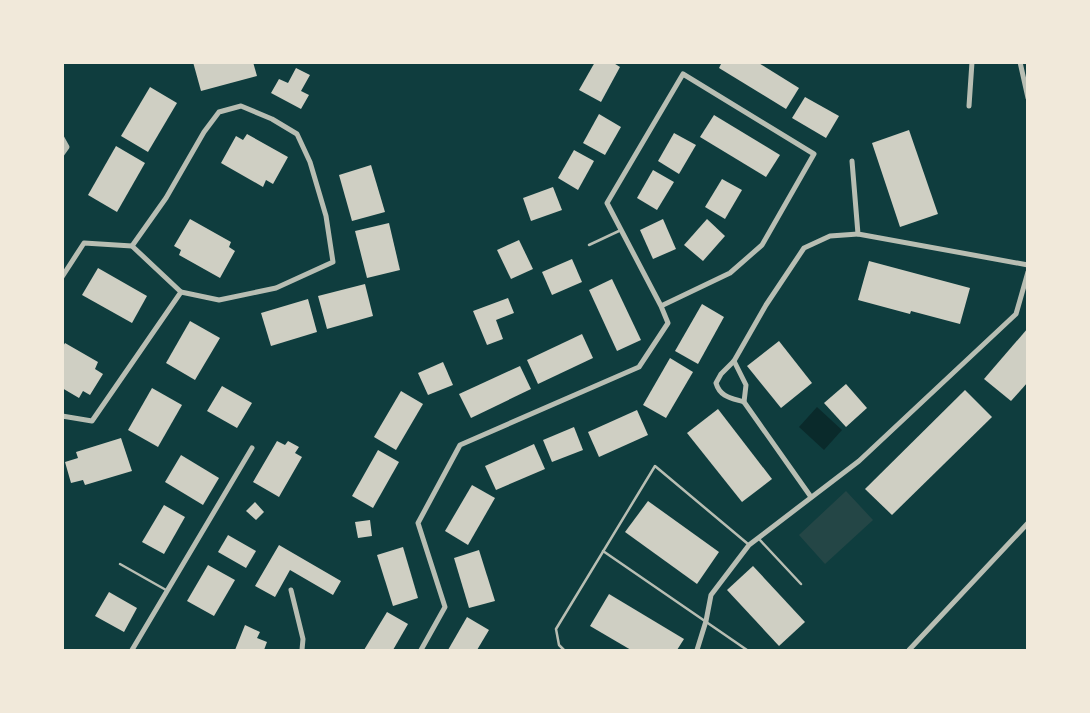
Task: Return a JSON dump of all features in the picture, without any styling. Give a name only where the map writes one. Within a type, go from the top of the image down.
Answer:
[{"type":"street","points":[[969,106],[972,62]]},
{"type":"street","points":[[1020,62],[1028,98]]},
{"type":"street","points":[[421,650],[446,607],[418,523],[460,445],[639,368],[668,323],[661,306],[606,203],[684,74],[814,154],[762,245],[730,273],[661,306]]},
{"type":"street","points":[[62,277],[84,244],[132,246],[181,292],[219,300],[276,288],[333,262],[326,216],[310,162],[296,134],[272,119],[241,106],[219,112],[204,132],[166,198],[132,246]]},
{"type":"street","points":[[62,138],[67,147],[62,154]]},
{"type":"street","points":[[852,161],[858,234]]},
{"type":"street","points":[[811,496],[744,402],[724,396],[718,390],[716,383],[721,374],[734,361],[766,305],[804,248],[830,236],[858,234],[1028,265]]},
{"type":"street","points":[[697,650],[706,621],[710,595],[749,545],[859,461],[1016,314],[1028,272]]},
{"type":"street","points":[[62,416],[92,421],[181,292]]},
{"type":"street","points":[[734,361],[746,385],[744,402]]},
{"type":"street","points":[[132,650],[252,448]]},
{"type":"street","points":[[908,650],[1028,523]]},
{"type":"street","points":[[291,590],[303,639],[302,650]]},
{"type":"lane","points":[[589,245],[621,230]]},
{"type":"lane","points":[[564,650],[558,645],[556,629],[655,466],[749,545]]},
{"type":"lane","points":[[758,538],[800,584]]},
{"type":"lane","points":[[603,551],[747,650]]},
{"type":"lane","points":[[120,564],[167,591]]},
{"type":"shaded area","points":[[817,407],[842,430],[824,450],[799,427]]},
{"type":"shaded area","points":[[846,491],[873,520],[825,564],[799,535]]},
{"type":"building","points":[[193,62],[253,62],[257,76],[201,91]]},
{"type":"building","points":[[595,62],[612,62],[620,67],[601,102],[579,90]]},
{"type":"building","points":[[722,62],[757,62],[799,88],[786,109],[719,68]]},
{"type":"building","points":[[296,68],[310,75],[301,91],[309,95],[301,109],[271,93],[279,79],[288,83]]},
{"type":"building","points":[[150,87],[177,103],[148,152],[121,136]]},
{"type":"building","points":[[805,97],[839,116],[826,138],[792,118]]},
{"type":"building","points":[[599,114],[621,127],[605,155],[583,143]]},
{"type":"building","points":[[714,115],[780,155],[766,177],[700,137]]},
{"type":"building","points":[[909,130],[938,214],[900,227],[872,143]]},
{"type":"building","points":[[674,133],[696,145],[679,174],[658,161]]},
{"type":"building","points":[[247,134],[288,157],[273,184],[266,180],[263,187],[221,163],[236,136],[243,140]]},
{"type":"building","points":[[116,146],[145,163],[117,212],[88,195]]},
{"type":"building","points":[[574,150],[594,161],[578,190],[558,178]]},
{"type":"building","points":[[371,165],[385,212],[352,221],[339,175]]},
{"type":"building","points":[[653,170],[674,182],[657,210],[637,198]]},
{"type":"building","points":[[722,179],[742,190],[725,219],[705,207]]},
{"type":"building","points":[[553,187],[562,210],[531,221],[523,198]]},
{"type":"building","points":[[190,219],[231,242],[229,247],[235,251],[220,278],[179,255],[181,250],[174,246]]},
{"type":"building","points":[[663,219],[676,249],[653,259],[640,230]]},
{"type":"building","points":[[707,219],[725,236],[703,261],[684,245]]},
{"type":"building","points":[[389,223],[400,270],[367,278],[355,231]]},
{"type":"building","points":[[519,240],[533,269],[511,279],[497,250]]},
{"type":"building","points":[[572,259],[582,282],[552,295],[542,272]]},
{"type":"building","points":[[869,261],[970,288],[960,324],[911,311],[910,314],[858,300]]},
{"type":"building","points":[[98,268],[147,296],[132,323],[82,295]]},
{"type":"building","points":[[612,279],[641,340],[617,351],[589,290]]},
{"type":"building","points":[[365,284],[373,316],[327,329],[318,296]]},
{"type":"building","points":[[508,298],[514,313],[496,320],[503,339],[487,345],[473,311]]},
{"type":"building","points":[[308,299],[317,332],[271,346],[261,313]]},
{"type":"building","points":[[702,304],[724,317],[698,364],[675,351]]},
{"type":"building","points":[[190,321],[220,338],[195,380],[166,363]]},
{"type":"building","points":[[1028,328],[1028,382],[1011,401],[984,379]]},
{"type":"building","points":[[582,334],[593,358],[538,384],[527,360]]},
{"type":"building","points":[[779,341],[812,383],[781,408],[747,366]]},
{"type":"building","points":[[65,343],[98,362],[95,369],[103,374],[90,395],[83,391],[79,398],[62,388],[62,348]]},
{"type":"building","points":[[670,358],[693,372],[666,418],[643,405]]},
{"type":"building","points":[[443,362],[453,385],[428,395],[418,373]]},
{"type":"building","points":[[520,366],[531,389],[471,418],[459,394]]},
{"type":"building","points":[[846,384],[867,408],[846,427],[824,403]]},
{"type":"building","points":[[222,386],[252,403],[237,428],[207,411]]},
{"type":"building","points":[[152,388],[182,405],[158,447],[128,430]]},
{"type":"building","points":[[965,390],[992,417],[892,515],[865,489]]},
{"type":"building","points":[[401,391],[423,404],[396,450],[374,437]]},
{"type":"building","points":[[718,409],[772,479],[742,502],[687,433]]},
{"type":"building","points":[[637,410],[648,435],[599,457],[588,432]]},
{"type":"building","points":[[574,427],[583,450],[552,462],[543,440]]},
{"type":"building","points":[[121,438],[132,471],[85,485],[83,480],[71,483],[65,462],[78,458],[76,452]]},
{"type":"building","points":[[277,441],[285,445],[288,441],[299,447],[295,453],[302,457],[279,497],[253,482]]},
{"type":"building","points":[[534,444],[545,469],[496,490],[485,466]]},
{"type":"building","points":[[378,450],[399,462],[373,508],[352,496]]},
{"type":"building","points":[[181,455],[219,478],[203,505],[165,482]]},
{"type":"building","points":[[472,485],[495,498],[468,545],[445,531]]},
{"type":"building","points":[[648,501],[719,552],[697,584],[625,532]]},
{"type":"building","points":[[255,502],[264,512],[256,520],[246,511]]},
{"type":"building","points":[[164,505],[185,517],[164,554],[142,542]]},
{"type":"building","points":[[370,520],[372,536],[358,538],[355,522]]},
{"type":"building","points":[[228,535],[256,551],[246,568],[218,552]]},
{"type":"building","points":[[279,545],[341,581],[333,595],[290,570],[275,597],[255,586]]},
{"type":"building","points":[[403,547],[418,598],[393,606],[377,555]]},
{"type":"building","points":[[479,550],[495,601],[469,608],[454,558]]},
{"type":"building","points":[[208,565],[235,580],[214,616],[187,601]]},
{"type":"building","points":[[753,566],[805,622],[779,646],[727,590]]},
{"type":"building","points":[[109,592],[137,608],[124,632],[95,616]]},
{"type":"building","points":[[609,594],[684,639],[677,650],[631,650],[590,626]]},
{"type":"building","points":[[387,612],[408,624],[393,650],[364,650]]},
{"type":"building","points":[[467,617],[489,630],[477,650],[448,650]]},
{"type":"building","points":[[245,625],[260,632],[257,638],[267,642],[264,650],[235,650]]}]
